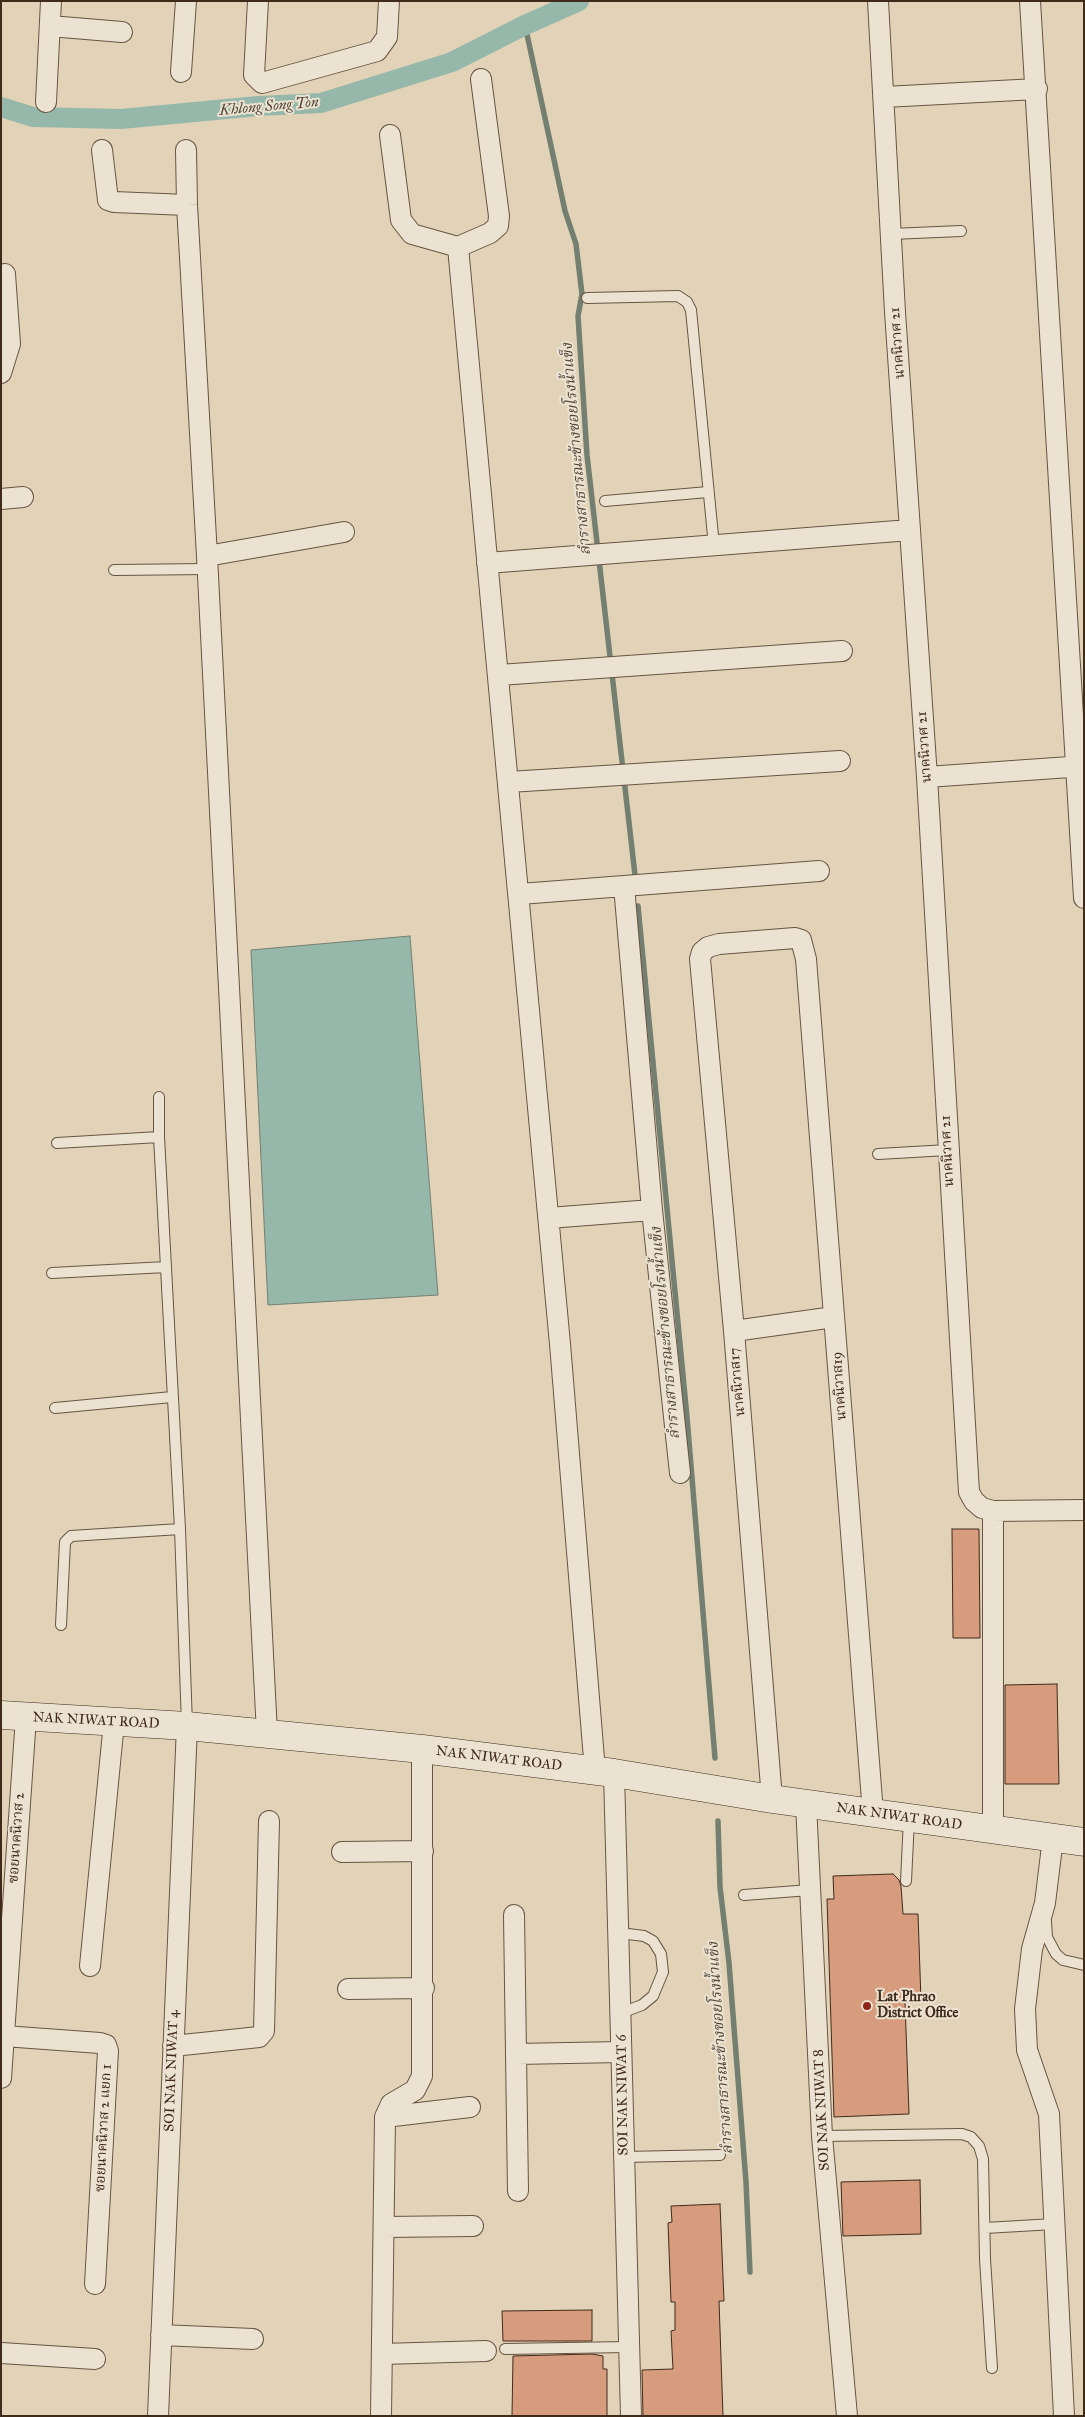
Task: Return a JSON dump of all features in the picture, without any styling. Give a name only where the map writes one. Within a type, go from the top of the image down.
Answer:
[{"type":"main road","name":"NAK NIWAT ROAD","points":[[13,1716],[187,1726],[422,1749],[605,1772],[806,1804],[1084,1842]]},
{"type":"street","points":[[46,102],[51,1]]},
{"type":"street","points":[[181,72],[186,1]]},
{"type":"street","points":[[258,1],[254,75],[262,83],[377,51],[387,37],[389,1]]},
{"type":"street","name":"นาคนิวาศ 21","points":[[878,1],[891,234],[927,776],[968,1492],[982,1508],[993,1511]]},
{"type":"street","points":[[1030,1],[1080,766],[1084,898]]},
{"type":"street","points":[[50,26],[122,32]]},
{"type":"street","points":[[390,134],[401,220],[412,234],[458,247],[490,232],[498,226],[499,216],[481,79]]},
{"type":"street","points":[[884,98],[1037,90]]},
{"type":"street","points":[[102,150],[108,200],[114,202],[187,206]]},
{"type":"street","points":[[186,150],[187,206],[267,1733]]},
{"type":"street","name":"SOI NAK NIWAT 6","points":[[458,247],[549,1218],[620,1933],[621,2052],[631,2416]]},
{"type":"street","points":[[1,373],[10,344],[5,274]]},
{"type":"street","points":[[1,499],[23,496]]},
{"type":"street","points":[[487,563],[910,530]]},
{"type":"street","points":[[207,563],[344,532]]},
{"type":"street","points":[[499,675],[842,651]]},
{"type":"street","points":[[509,782],[840,761]]},
{"type":"street","points":[[927,776],[1080,766]]},
{"type":"street","points":[[520,894],[819,871]]},
{"type":"street","points":[[624,886],[652,1210],[680,1473]]},
{"type":"street","name":"นาคนิวาส19","points":[[700,966],[702,952],[708,947],[719,944],[795,938],[801,940],[806,959],[873,1813]]},
{"type":"street","name":"นาคนิวาส17","points":[[700,966],[734,1331],[772,1799]]},
{"type":"street","points":[[549,1218],[652,1210]]},
{"type":"street","points":[[734,1331],[834,1317]]},
{"type":"street","points":[[993,1830],[993,1511],[1084,1510]]},
{"type":"street","name":"ซอยนาคนิวาส 2","points":[[1,2078],[4,2036],[13,1716]]},
{"type":"street","points":[[90,1966],[114,1722]]},
{"type":"street","name":"SOI NAK NIWAT 4","points":[[158,2416],[187,1726]]},
{"type":"street","points":[[381,2416],[385,2117],[391,2104],[415,2090],[422,2076],[424,1988],[422,1749]]},
{"type":"street","name":"SOI NAK NIWAT 8","points":[[806,1804],[822,2136],[847,2416]]},
{"type":"street","points":[[173,2046],[259,2037],[264,2031],[269,1821]]},
{"type":"street","points":[[1053,1838],[1045,1903],[1032,1949],[1025,2009],[1026,2050],[1049,2114],[1064,2416]]},
{"type":"street","points":[[342,1852],[423,1851]]},
{"type":"street","points":[[514,1915],[518,2191]]},
{"type":"street","points":[[348,1989],[424,1988]]},
{"type":"street","name":"ซอยนาคนิวาส 2 แยก 1","points":[[4,2036],[100,2043],[106,2046],[108,2051],[95,2284]]},
{"type":"street","points":[[516,2054],[621,2052]]},
{"type":"street","points":[[385,2117],[470,2107]]},
{"type":"street","points":[[384,2227],[473,2226]]},
{"type":"street","points":[[161,2336],[254,2339]]},
{"type":"street","points":[[382,2354],[495,2350]]},
{"type":"street","points":[[1,2353],[95,2359]]},
{"type":"lane","points":[[891,234],[961,231]]},
{"type":"lane","points":[[587,298],[678,296],[687,302],[692,316],[714,546]]},
{"type":"lane","points":[[605,501],[708,492]]},
{"type":"lane","points":[[114,570],[207,563]]},
{"type":"lane","points":[[159,1097],[159,1137],[180,1529],[187,1726]]},
{"type":"lane","points":[[57,1143],[159,1137]]},
{"type":"lane","points":[[878,1154],[948,1150]]},
{"type":"lane","points":[[52,1273],[166,1267]]},
{"type":"lane","points":[[55,1408],[172,1398]]},
{"type":"lane","points":[[61,1625],[65,1542],[71,1536],[180,1529]]},
{"type":"lane","points":[[906,1881],[910,1818]]},
{"type":"lane","points":[[744,1895],[810,1890]]},
{"type":"lane","points":[[1045,1903],[1047,1937],[1051,1948],[1063,1960],[1084,1966]]},
{"type":"lane","points":[[620,1933],[644,1936],[653,1941],[661,1954],[663,1972],[653,1996],[642,2005],[621,2013]]},
{"type":"lane","points":[[822,2136],[962,2134],[971,2137],[979,2146],[983,2160],[984,2228],[992,2368]]},
{"type":"lane","points":[[624,2157],[720,2155]]},
{"type":"lane","points":[[984,2228],[1054,2224]]},
{"type":"lane","points":[[495,2350],[628,2347]]},
{"type":"shaded area","points":[[410,936],[438,1295],[268,1305],[251,950]]},
{"type":"building","points":[[952,1529],[979,1529],[980,1638],[953,1638]]},
{"type":"building","points":[[1057,1684],[1059,1784],[1005,1784],[1005,1685]]},
{"type":"building","points":[[893,1874],[899,1880],[901,1886],[903,1914],[918,1914],[921,2001],[905,2002],[909,2114],[834,2117],[827,1899],[834,1899],[833,1876]]},
{"type":"building","points":[[920,2180],[921,2234],[843,2236],[841,2182]]},
{"type":"building","points":[[720,2204],[724,2301],[719,2301],[723,2416],[643,2416],[642,2370],[673,2369],[671,2331],[675,2330],[675,2302],[671,2302],[668,2223],[672,2222],[671,2206]]},
{"type":"building","points":[[592,2310],[592,2341],[503,2341],[502,2311]]},
{"type":"building","points":[[592,2354],[603,2356],[603,2369],[607,2369],[607,2416],[512,2416],[513,2356]]},
{"type":"waterway","name":"Khlong Song Ton","points":[[1,107],[33,117],[121,119],[258,106],[321,103],[452,62],[525,25],[579,1]]},
{"type":"waterway","name":"ลำรางสาธารณะข้างซอยโรงน้ำแข็ง","points":[[525,25],[565,211],[576,244],[582,294],[578,316],[587,455],[635,875]]},
{"type":"waterway","name":"ลำรางสาธารณะข้างซอยโรงน้ำแข็ง","points":[[638,906],[687,1417],[715,1758]]},
{"type":"waterway","name":"ลำรางสาธารณะข้างซอยโรงน้ำแข็ง","points":[[718,1821],[720,1887],[729,1963],[746,2182],[750,2272]]},
{"type":"place","name":"Lat Phrao District Office","points":[[867,2006]]}]
